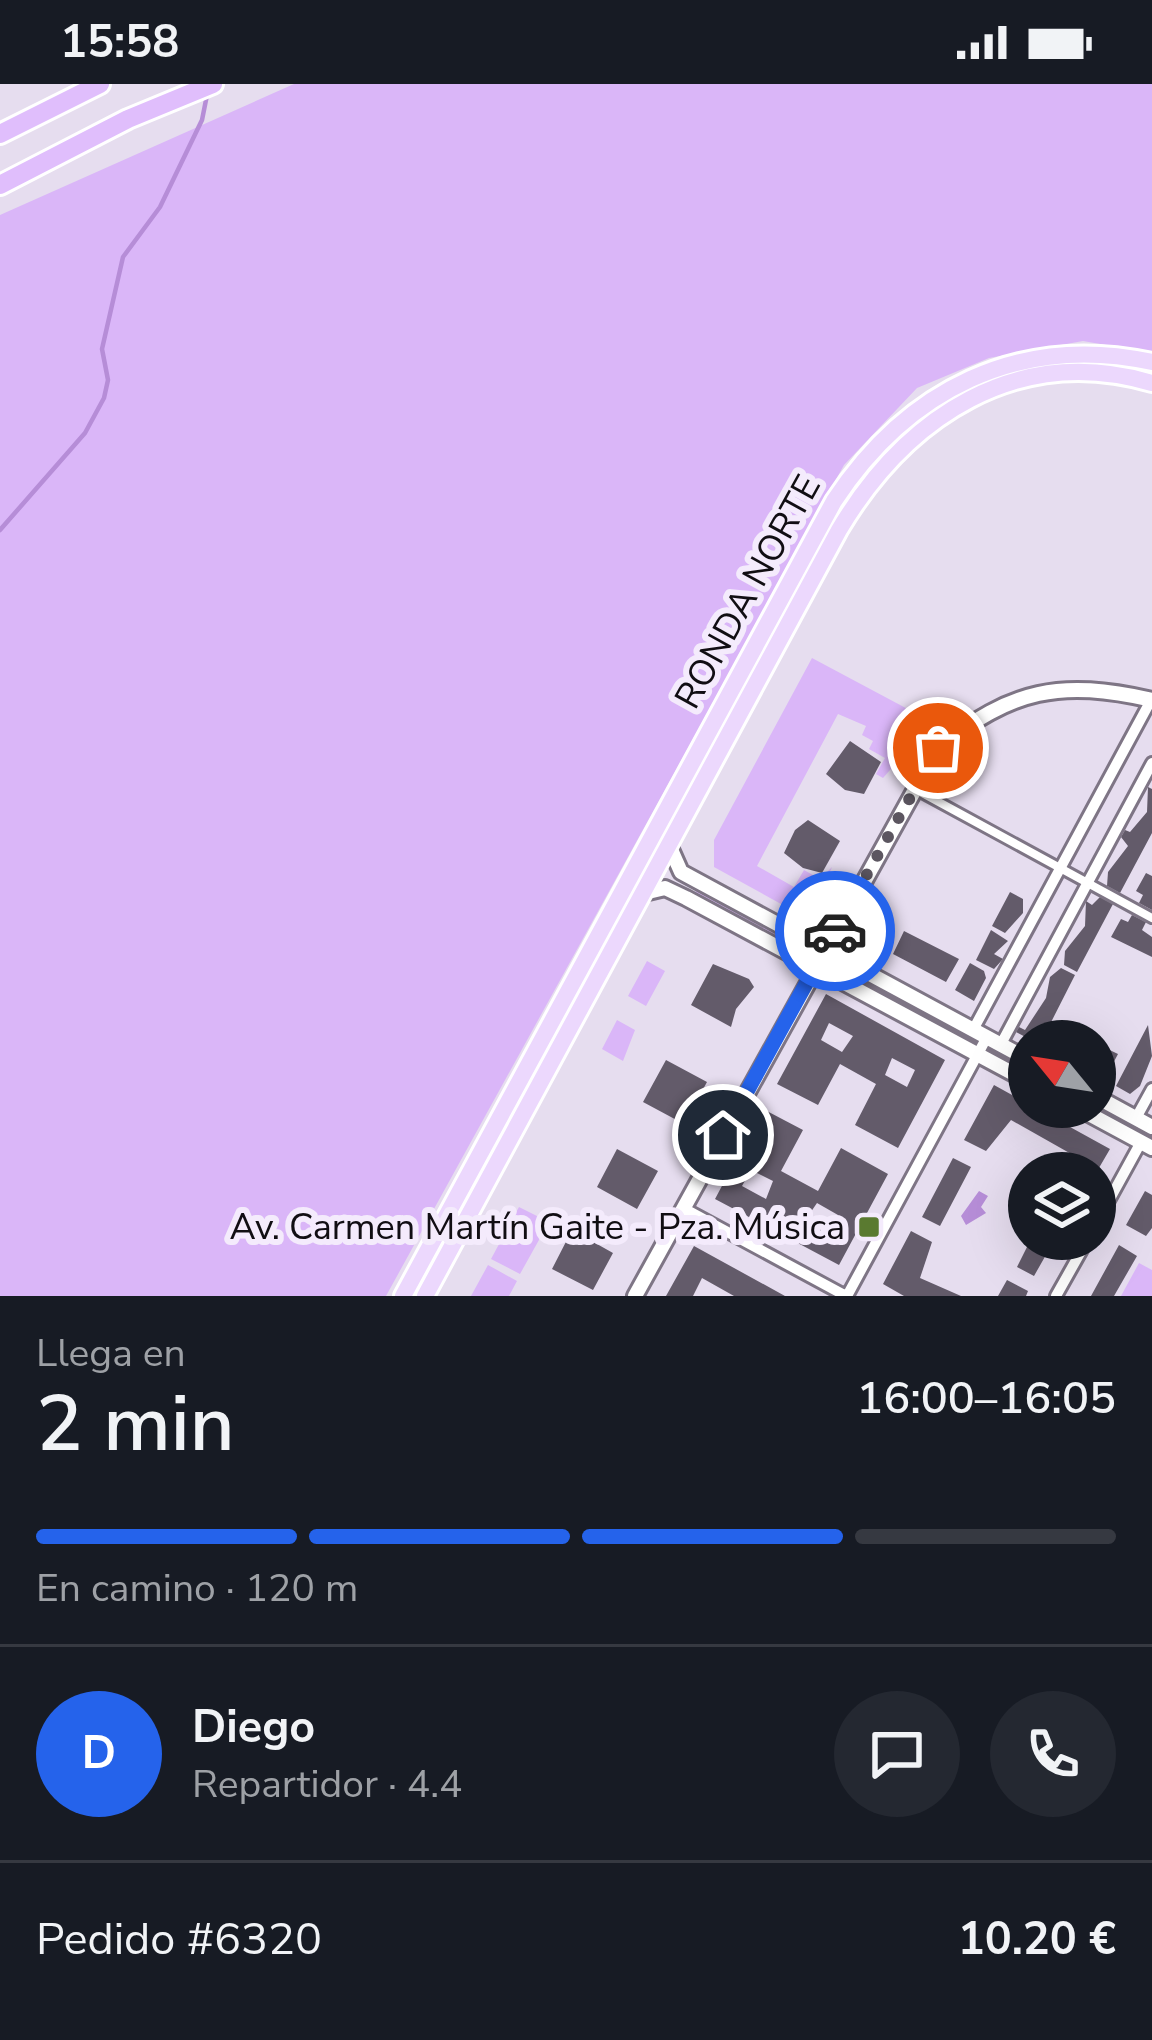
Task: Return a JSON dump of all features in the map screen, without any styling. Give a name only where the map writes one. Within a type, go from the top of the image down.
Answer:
[{"type":"highway","points":[[0,134],[100,84]]},
{"type":"highway","points":[[0,184],[128,118],[213,84]]},
{"type":"main road","name":"RONDA NORTE","points":[[403,1296],[834,501],[863,459],[919,406],[1002,364],[1084,353],[1152,362]]},
{"type":"main road","name":"RONDA NORTE","points":[[425,1296],[846,519],[900,446],[957,405],[1015,382],[1081,372],[1152,383]]},
{"type":"street","points":[[635,1296],[912,787],[938,748],[971,722],[1022,695],[1090,688],[1152,700],[1061,868],[987,1037],[846,1296],[683,1208]]},
{"type":"street","points":[[987,1037],[1088,883],[1152,763]]},
{"type":"street","points":[[912,787],[1152,918]]},
{"type":"street","points":[[669,845],[681,872],[1008,1048]]},
{"type":"street","points":[[644,892],[665,888],[1008,1070]]},
{"type":"street","points":[[1136,1118],[1152,1089]]},
{"type":"street","points":[[1116,1107],[1152,1127]]},
{"type":"street","points":[[1115,1128],[1147,1145],[1116,1193]]},
{"type":"street","points":[[1056,1296],[1076,1260]]},
{"type":"shaded area","points":[[294,84],[1152,84],[1152,353],[1083,341],[989,358],[917,388],[844,465],[386,1296],[0,1296],[0,215]]},
{"type":"shaded area","points":[[812,658],[932,722],[883,778],[876,774],[885,758],[869,749],[873,741],[862,735],[866,726],[838,714],[757,866],[794,887],[804,870],[820,879],[832,867],[810,920],[714,867],[714,840]]},
{"type":"shaded area","points":[[697,889],[792,940],[789,945],[694,894]]},
{"type":"shaded area","points":[[647,961],[665,971],[646,1006],[628,996]]},
{"type":"shaded area","points":[[847,970],[955,1028],[952,1033],[845,975]]},
{"type":"shaded area","points":[[617,1020],[635,1030],[623,1061],[602,1049]]},
{"type":"shaded area","points":[[979,1191],[988,1196],[981,1207],[986,1213],[966,1225],[961,1216]]},
{"type":"shaded area","points":[[519,1207],[549,1222],[520,1274],[491,1259]]},
{"type":"shaded area","points":[[1139,1263],[1152,1270],[1152,1296],[1121,1296]]},
{"type":"shaded area","points":[[488,1265],[517,1281],[509,1296],[471,1296]]},
{"type":"building","points":[[850,741],[881,762],[864,794],[845,790],[826,774]]},
{"type":"building","points":[[1148,787],[1152,789],[1152,833],[1120,893],[1107,886],[1108,872],[1128,846],[1121,837],[1125,830],[1130,832],[1147,812]]},
{"type":"building","points":[[808,820],[840,841],[822,873],[803,868],[784,853],[795,830]]},
{"type":"building","points":[[1146,873],[1152,876],[1152,910],[1139,903],[1143,895],[1136,891]]},
{"type":"building","points":[[1010,892],[1023,899],[1023,913],[1005,933],[992,926]]},
{"type":"building","points":[[1100,897],[1113,904],[1077,972],[1064,965],[1065,951],[1085,926],[1086,901],[1092,905]]},
{"type":"building","points":[[1132,915],[1146,922],[1142,930],[1152,937],[1152,957],[1111,937],[1121,919],[1128,922]]},
{"type":"building","points":[[991,930],[1008,941],[994,954],[1003,959],[994,969],[976,960]]},
{"type":"building","points":[[904,931],[959,959],[946,982],[893,954]]},
{"type":"building","points":[[970,963],[984,971],[986,978],[974,1001],[955,990]]},
{"type":"building","points":[[713,964],[749,979],[754,987],[736,1009],[731,1027],[691,1005]]},
{"type":"building","points":[[1061,968],[1075,975],[1052,1020],[1032,1020],[1046,998],[1050,977]]},
{"type":"building","points":[[826,994],[945,1060],[898,1148],[855,1125],[876,1084],[840,1064],[818,1105],[777,1084]],"holes":[[[829,1023],[853,1036],[842,1052],[821,1040]],[[892,1058],[915,1070],[907,1087],[885,1075]]]},
{"type":"building","points":[[1148,1025],[1152,1056],[1140,1086],[1130,1094],[1116,1086]]},
{"type":"building","points":[[666,1060],[707,1082],[684,1124],[643,1102]]},
{"type":"building","points":[[994,1085],[1008,1093],[1008,1124],[986,1151],[964,1140]]},
{"type":"building","points":[[763,1109],[803,1130],[781,1171],[818,1191],[841,1148],[888,1174],[839,1265],[715,1199]],"holes":[[[751,1170],[773,1181],[766,1199],[742,1186]],[[817,1203],[838,1215],[829,1231],[806,1219]]]},
{"type":"building","points":[[1025,1128],[1072,1128],[1110,1149],[1068,1152]]},
{"type":"building","points":[[617,1149],[658,1171],[637,1209],[597,1187]]},
{"type":"building","points":[[953,1158],[971,1167],[940,1226],[922,1217]]},
{"type":"building","points":[[1145,1191],[1152,1195],[1152,1228],[1146,1236],[1126,1225]]},
{"type":"building","points":[[572,1230],[613,1253],[593,1290],[552,1269]]},
{"type":"building","points":[[911,1231],[932,1242],[920,1278],[961,1296],[904,1296],[883,1284]]},
{"type":"building","points":[[1119,1245],[1137,1256],[1114,1296],[1091,1296],[1111,1260],[1116,1260]]},
{"type":"building","points":[[694,1246],[785,1296],[734,1296],[702,1278],[693,1296],[666,1296]]},
{"type":"building","points":[[1020,1260],[1043,1260],[1034,1276],[1017,1267]]},
{"type":"building","points":[[1007,1280],[1028,1291],[1026,1296],[998,1296]]},
{"type":"waterway","points":[[0,530],[85,433],[104,398],[108,380],[102,349],[123,257],[160,207],[202,120],[207,95]]},
{"type":"way so far","points":[[835,931],[938,748]]},
{"type":"place","name":"Av. Carmen Martín Gaite - Pza. Música","points":[[869,1227]]},
{"type":"route","points":[[723,1135],[835,931]]}]
